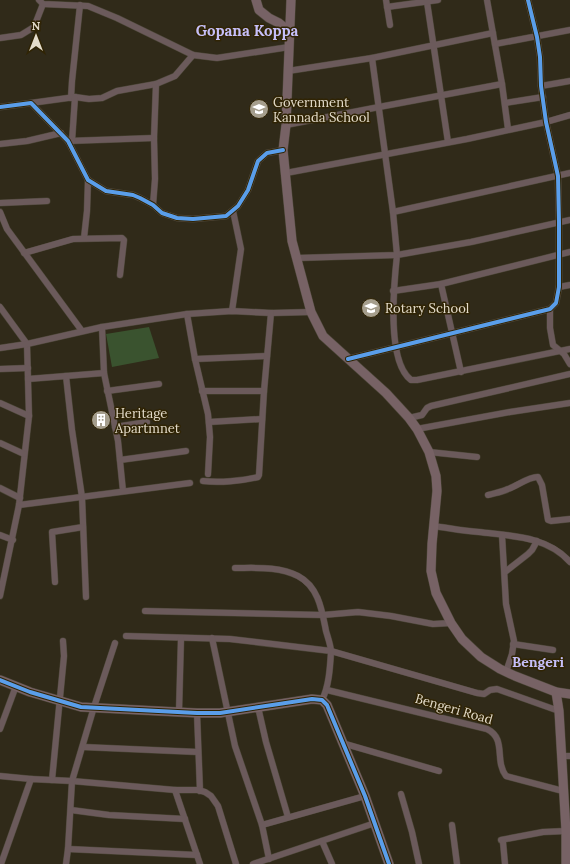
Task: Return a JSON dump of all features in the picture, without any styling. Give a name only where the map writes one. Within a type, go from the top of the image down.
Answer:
[{"type":"main road","points":[[256,0],[259,10],[290,32]]},
{"type":"main road","points":[[291,0],[286,125],[283,150],[292,241],[311,312],[322,336],[386,393],[409,418],[417,429],[429,452],[437,484],[431,570],[436,593],[451,623],[462,639],[481,656],[506,672],[556,692],[570,694]]},
{"type":"main road","points":[[0,680],[80,706],[94,707],[220,713],[312,699],[322,700],[327,705],[365,796],[389,864]]},
{"type":"main road","points":[[556,692],[566,756],[563,791],[566,831],[566,864]]},
{"type":"street","points":[[390,25],[387,3],[427,2],[438,0]]},
{"type":"street","points":[[487,0],[494,33],[508,129]]},
{"type":"street","points":[[348,359],[452,332],[550,309],[556,303],[559,287],[558,176],[546,122],[541,86],[540,57],[528,0]]},
{"type":"street","points":[[0,38],[22,35],[34,27],[41,2],[80,5],[89,3],[193,56],[217,58],[289,47]]},
{"type":"street","points":[[427,2],[448,142]]},
{"type":"street","points":[[70,141],[73,98],[72,81],[80,5]]},
{"type":"street","points":[[495,44],[570,30]]},
{"type":"street","points":[[288,71],[372,58],[494,33]]},
{"type":"street","points":[[0,107],[73,98],[102,98],[117,91],[156,84],[175,76],[193,56]]},
{"type":"street","points":[[372,58],[393,212],[397,255],[393,291],[395,347],[403,371],[411,380],[417,380],[570,349]]},
{"type":"street","points":[[541,86],[570,81]]},
{"type":"street","points":[[153,205],[155,179],[154,138],[156,84]]},
{"type":"street","points":[[286,125],[502,84]]},
{"type":"street","points":[[505,103],[543,97]]},
{"type":"street","points":[[31,103],[70,141],[88,180],[84,238]]},
{"type":"street","points":[[286,173],[546,122],[570,115]]},
{"type":"street","points":[[0,144],[27,141],[61,133]]},
{"type":"street","points":[[70,141],[154,138]]},
{"type":"street","points":[[88,180],[106,191],[133,195],[153,205],[162,213],[177,218],[193,219],[226,216],[233,211],[248,190],[258,161],[267,153],[283,150]]},
{"type":"street","points":[[393,212],[570,173]]},
{"type":"street","points":[[0,203],[47,201]]},
{"type":"street","points":[[232,311],[240,249],[233,211]]},
{"type":"street","points":[[0,212],[7,229],[82,331]]},
{"type":"street","points":[[297,258],[397,255],[471,242],[570,220]]},
{"type":"street","points":[[24,253],[73,239],[123,239],[120,275]]},
{"type":"street","points":[[393,291],[441,284],[570,252]]},
{"type":"street","points":[[441,284],[461,372]]},
{"type":"street","points":[[559,287],[570,285]]},
{"type":"street","points":[[0,307],[27,344],[25,398],[29,400]]},
{"type":"street","points":[[550,309],[551,340],[553,345],[564,354],[570,363]]},
{"type":"street","points":[[0,348],[27,344],[102,327],[187,314],[232,311],[271,313],[311,312]]},
{"type":"street","points":[[203,481],[213,482],[251,479],[258,477],[271,313]]},
{"type":"street","points":[[187,314],[209,422],[208,474]]},
{"type":"street","points":[[102,327],[104,373],[115,427],[123,491]]},
{"type":"street","points":[[195,359],[267,356]]},
{"type":"street","points":[[0,368],[26,368]]},
{"type":"street","points":[[0,596],[13,540],[20,498],[29,416],[28,379],[26,368]]},
{"type":"street","points":[[28,379],[104,373]]},
{"type":"street","points":[[409,418],[422,415],[431,406],[570,374]]},
{"type":"street","points":[[66,376],[82,497],[86,597]]},
{"type":"street","points":[[107,391],[159,384]]},
{"type":"street","points":[[202,391],[264,391]]},
{"type":"street","points":[[0,403],[29,416]]},
{"type":"street","points":[[417,429],[570,403]]},
{"type":"street","points":[[209,422],[262,419]]},
{"type":"street","points":[[115,427],[147,422]]},
{"type":"street","points":[[0,444],[24,454]]},
{"type":"street","points":[[120,460],[186,451]]},
{"type":"street","points":[[429,452],[477,457]]},
{"type":"street","points":[[488,495],[520,485],[530,478],[538,477],[542,485],[548,520],[570,519]]},
{"type":"street","points":[[19,505],[190,483]]},
{"type":"street","points":[[0,488],[20,498]]},
{"type":"street","points":[[434,526],[502,535],[522,536],[537,540],[563,554],[570,562]]},
{"type":"street","points":[[55,582],[52,532],[83,527]]},
{"type":"street","points":[[0,535],[13,540]]},
{"type":"street","points":[[502,535],[506,604],[513,632],[513,644],[506,672]]},
{"type":"street","points":[[505,572],[532,550],[537,540]]},
{"type":"street","points":[[236,568],[268,568],[291,574],[306,582],[314,590],[320,600],[331,651],[327,690],[322,700]]},
{"type":"street","points":[[145,611],[323,615],[358,612],[391,616],[433,624],[451,623]]},
{"type":"street","points":[[126,636],[230,639],[331,651],[476,693],[484,694],[490,690],[496,689],[559,711]]},
{"type":"street","points":[[179,712],[181,638]]},
{"type":"street","points":[[212,638],[216,661],[222,677],[235,746],[262,825],[269,859]]},
{"type":"street","points":[[53,780],[64,656],[63,641]]},
{"type":"street","points":[[66,864],[71,810],[71,781],[115,643]]},
{"type":"street","points":[[513,644],[554,650]]},
{"type":"street","points":[[0,729],[16,686]]},
{"type":"street","name":"Bengeri Road","points":[[327,690],[487,729],[496,736],[499,741],[501,765],[506,776],[563,791]]},
{"type":"street","points":[[258,707],[266,742],[288,818]]},
{"type":"street","points":[[197,713],[200,791]]},
{"type":"street","points":[[342,743],[439,771]]},
{"type":"street","points":[[82,747],[198,752]]},
{"type":"street","points":[[0,776],[200,791],[211,796],[218,806],[236,864]]},
{"type":"street","points":[[1,864],[31,779]]},
{"type":"street","points":[[175,790],[200,864]]},
{"type":"street","points":[[401,794],[419,864]]},
{"type":"street","points":[[262,825],[365,796]]},
{"type":"street","points":[[71,810],[110,815],[185,819]]},
{"type":"street","points":[[253,864],[374,823]]},
{"type":"street","points":[[452,825],[457,864]]},
{"type":"street","points":[[505,864],[502,841],[538,833],[566,831]]},
{"type":"street","points":[[322,841],[332,864]]},
{"type":"street","points":[[68,849],[197,855]]},
{"type":"green space","points":[[149,327],[159,358],[112,367],[106,334]]},
{"type":"cycle path","points":[[348,359],[550,309],[556,303],[559,287],[558,176],[546,122],[541,86],[540,57],[528,0]]},
{"type":"cycle path","points":[[0,107],[31,103],[68,141],[88,180],[106,191],[133,195],[153,205],[162,213],[177,218],[193,219],[226,216],[238,206],[248,190],[258,161],[267,153],[283,150]]},
{"type":"cycle path","points":[[0,680],[30,692],[81,707],[220,713],[312,699],[322,700],[327,705],[365,796],[389,864]]},
{"type":"place","name":"Government Kannada School","points":[[259,109]]},
{"type":"place","name":"Rotary School","points":[[371,308]]},
{"type":"place","name":"Heritage Apartmnet","points":[[101,420]]},
{"type":"district","name":"Gopana Koppa","points":[[247,30]]},
{"type":"district","name":"Bengeri","points":[[538,662]]}]
